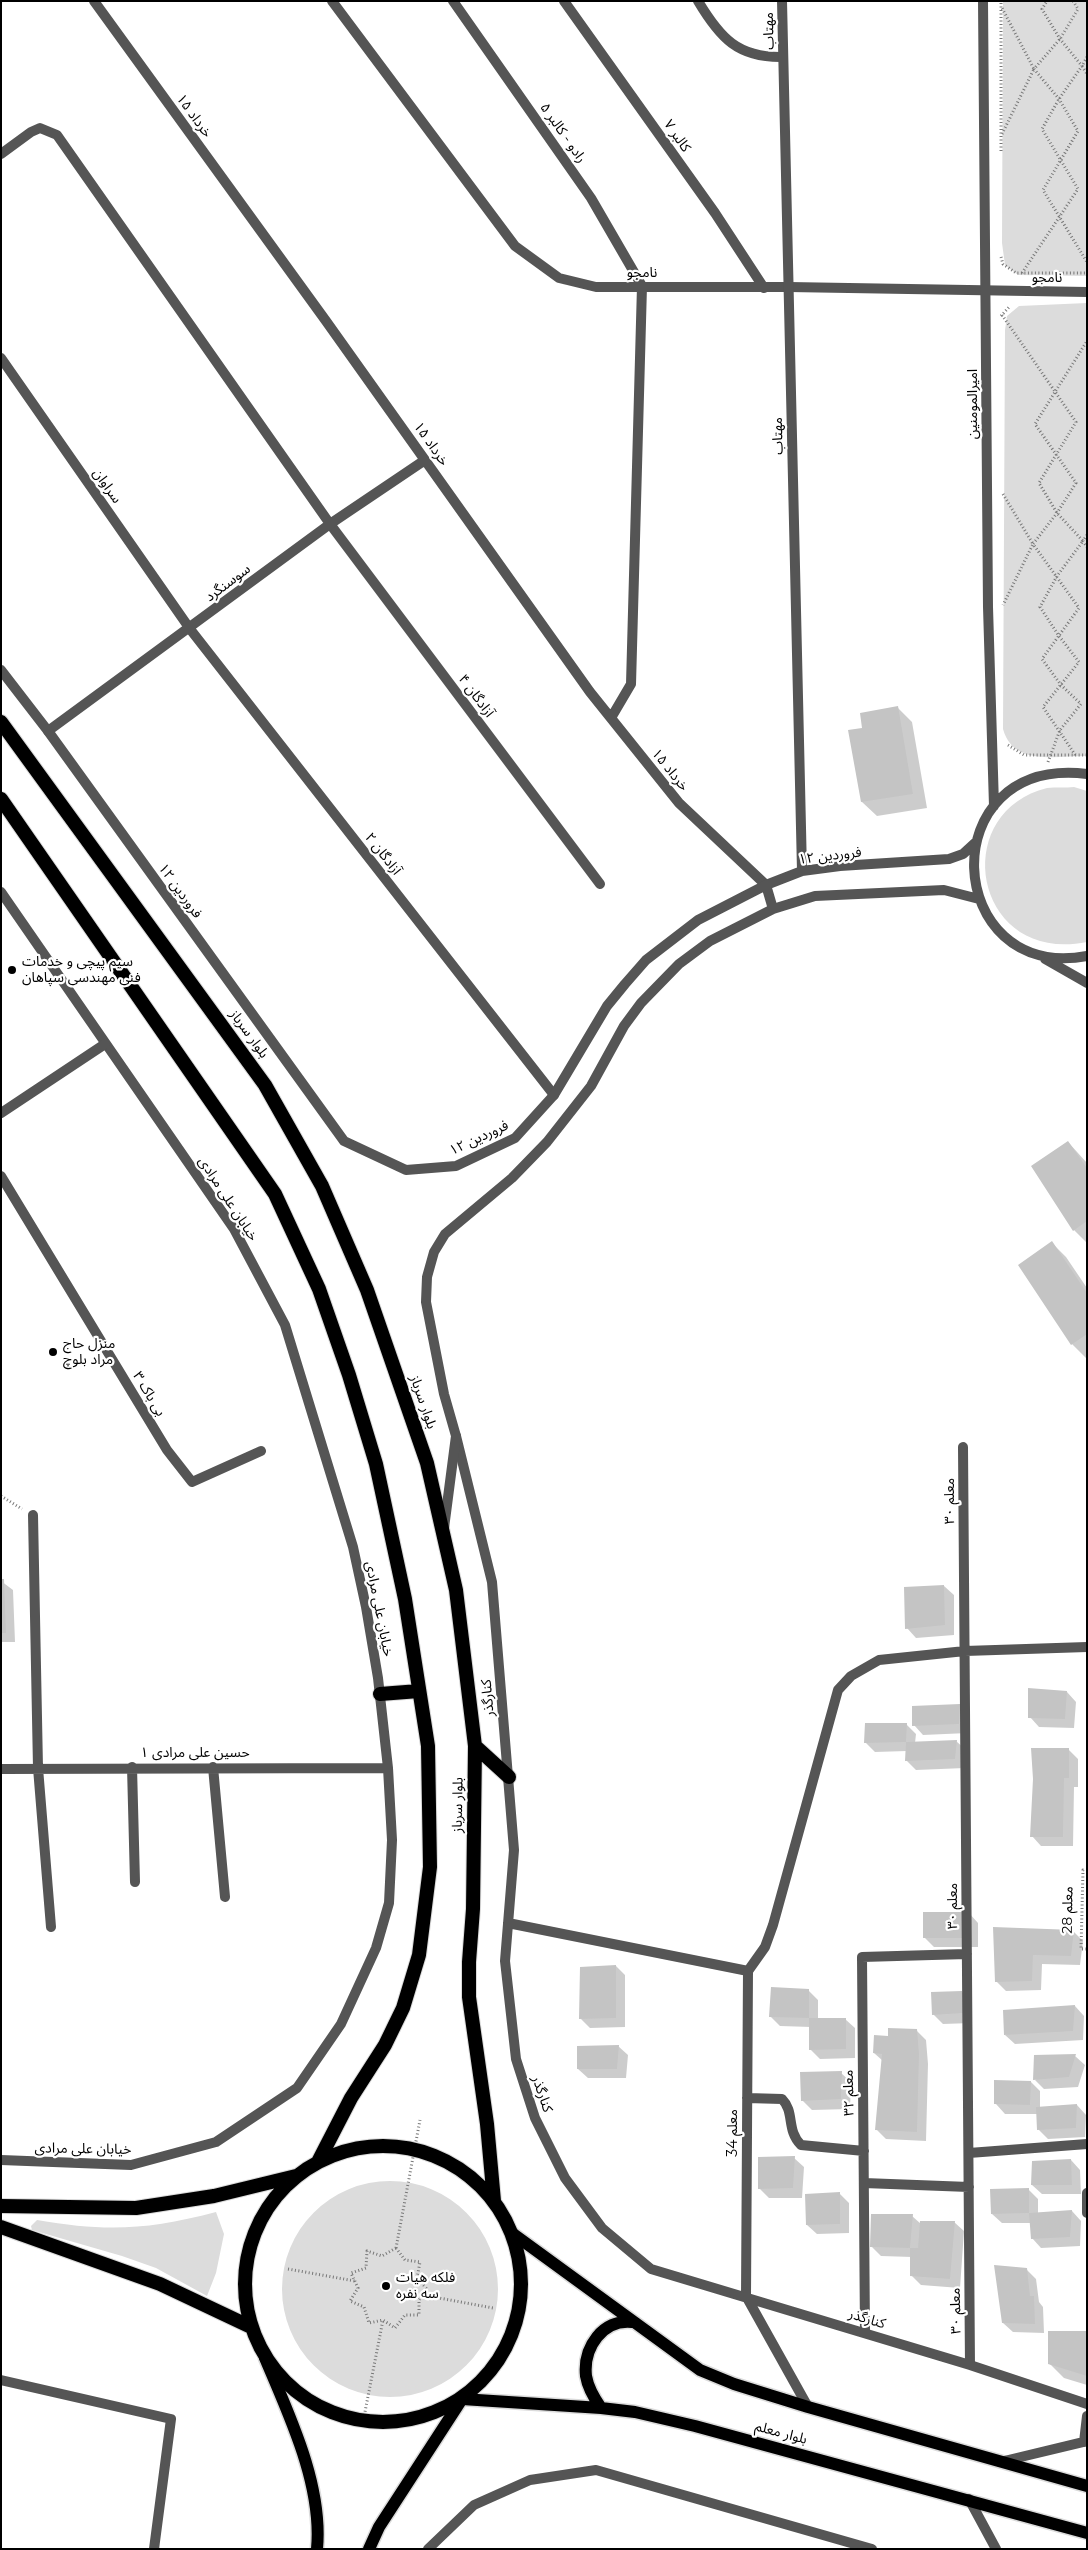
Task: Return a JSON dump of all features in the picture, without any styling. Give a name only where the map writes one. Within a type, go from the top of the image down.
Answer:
[{"type":"highway","name":"بلوار سرباز","points":[[1,722],[266,1085],[322,1186],[367,1290],[427,1463],[456,1590],[475,1746],[474,1909],[469,1962],[469,1997],[478,2077],[487,2124],[494,2201]]},
{"type":"highway","name":"بلوار سرباز","points":[[1,799],[275,1194],[319,1288],[350,1376],[376,1464],[405,1599],[428,1746],[430,1867],[418,1955],[403,2008],[386,2045],[351,2098],[318,2162]]},
{"type":"highway","points":[[380,1694],[419,1691]]},
{"type":"highway","points":[[475,1746],[509,1776]]},
{"type":"highway","points":[[364,2146],[401,2146],[414,2150],[436,2156],[468,2174],[494,2201],[512,2233],[521,2269],[520,2307],[509,2342],[489,2374],[462,2399],[429,2416],[392,2424],[355,2421],[319,2408],[288,2387],[264,2358],[251,2327],[244,2294],[246,2261],[256,2228],[273,2200],[296,2176],[328,2156],[364,2146]]},
{"type":"highway","points":[[1,2206],[136,2208],[214,2196],[296,2176]]},
{"type":"highway","points":[[1,2227],[160,2284],[251,2327]]},
{"type":"main road","points":[[512,2233],[700,2370],[734,2384],[808,2407],[1087,2486]]},
{"type":"main road","points":[[600,2408],[591,2393],[586,2375],[587,2358],[594,2341],[605,2328],[620,2320],[632,2322]]},
{"type":"main road","points":[[264,2358],[301,2451],[316,2505],[317,2549]]},
{"type":"main road","points":[[370,2549],[379,2527],[462,2399]]},
{"type":"main road","name":"بلوار معلم","points":[[462,2399],[636,2412],[969,2499],[1087,2533]]},
{"type":"street","name":"۱۵ خرداد","points":[[94,1],[590,692],[679,803],[766,885]]},
{"type":"street","name":"نامجو","points":[[332,1],[515,246],[559,278],[596,287],[789,287],[985,292],[1087,292]]},
{"type":"street","name":"رادو - کالبر ۵","points":[[453,1],[591,198],[642,286]]},
{"type":"street","name":"کالبر ۷","points":[[564,1],[715,213],[764,288]]},
{"type":"street","points":[[698,1],[709,20],[738,50],[764,58],[783,57]]},
{"type":"street","name":"مهتاب","points":[[782,1],[802,871]]},
{"type":"street","name":"امیرالمومنین","points":[[983,4],[988,607],[994,806]]},
{"type":"street","name":"آزادگان ۴","points":[[1,154],[30,132],[40,128],[48,130],[57,136],[330,524],[600,884]]},
{"type":"street","points":[[611,718],[631,684],[642,286]]},
{"type":"street","name":"سراوان","points":[[1,358],[190,629]]},
{"type":"street","name":"سوسنگرد","points":[[48,731],[190,629],[330,524],[425,460]]},
{"type":"street","name":"آزادگان ۲","points":[[190,629],[554,1095]]},
{"type":"street","name":"۱۲ فروردین","points":[[1,670],[48,731],[344,1141],[406,1170],[456,1166],[515,1138],[554,1095],[607,1006],[646,960],[698,920],[766,885],[802,871],[840,866],[949,859],[963,854],[975,843]]},
{"type":"street","points":[[1087,774],[1066,772],[1044,774],[1016,786],[994,806],[982,823],[975,843],[972,872],[979,899],[993,924],[1014,944],[1040,956],[1087,983]]},
{"type":"street","points":[[766,885],[773,909]]},
{"type":"street","points":[[443,1534],[456,1436],[444,1394],[426,1302],[427,1277],[434,1252],[445,1234],[512,1178],[547,1142],[591,1086],[624,1026],[667,975],[710,940],[773,909],[815,896],[944,890],[979,899]]},
{"type":"street","name":"خیابان علی مرادی","points":[[1,892],[234,1228],[285,1325],[353,1547],[380,1694],[388,1768],[392,1840],[388,1903],[378,1940],[340,2024],[297,2088],[216,2142],[131,2166],[1,2160]]},
{"type":"street","points":[[1040,956],[1069,959],[1087,956]]},
{"type":"street","points":[[1,1113],[105,1044]]},
{"type":"street","name":"بی باک ۳","points":[[1,1176],[167,1450],[192,1482],[261,1451]]},
{"type":"street","name":"کنارگذر","points":[[456,1436],[492,1582],[514,1850],[505,1962],[516,2059],[535,2118],[565,2178],[602,2228],[651,2269],[746,2296],[970,2365],[1087,2404]]},
{"type":"street","name":"معلم ۳۰","points":[[963,1447],[970,2365]]},
{"type":"street","points":[[33,1515],[38,1768],[51,1927]]},
{"type":"street","points":[[508,1923],[748,1971],[765,1947],[773,1925],[838,1690],[850,1676],[879,1660],[964,1651],[1087,1647]]},
{"type":"street","points":[[132,1767],[135,1882]]},
{"type":"street","points":[[213,1767],[225,1898]]},
{"type":"street","name":"حسین علی مرادی ۱","points":[[1,1768],[388,1768]]},
{"type":"street","name":"معلم ۳۲","points":[[865,2333],[862,1957],[967,1954]]},
{"type":"street","name":"معلم 34","points":[[746,2296],[748,1971]]},
{"type":"street","points":[[747,2098],[782,2099],[788,2109],[794,2137],[801,2145],[864,2151]]},
{"type":"street","points":[[969,2153],[1087,2144]]},
{"type":"street","points":[[864,2184],[969,2187]]},
{"type":"street","points":[[1087,2193],[1087,2213]]},
{"type":"street","points":[[746,2296],[808,2407]]},
{"type":"street","points":[[1,2380],[171,2419],[154,2549]]},
{"type":"street","points":[[1000,2462],[1085,2441],[1087,2416]]},
{"type":"street","points":[[428,2549],[474,2505],[530,2480],[596,2470],[872,2549]]},
{"type":"street","points":[[969,2499],[996,2549]]},
{"type":"path","points":[[1001,1],[1001,154]]},
{"type":"path","points":[[1047,1],[1042,9],[1060,39],[1087,74]]},
{"type":"path","points":[[1001,134],[1034,69],[1060,39],[1078,9],[1073,1]]},
{"type":"path","points":[[983,4],[1001,6]]},
{"type":"path","points":[[1001,6],[1034,69],[1059,99],[1078,131],[1043,190],[1087,262]]},
{"type":"path","points":[[1022,274],[1078,189],[1042,129],[1087,57]]},
{"type":"path","points":[[984,135],[1001,134]]},
{"type":"path","points":[[1000,251],[1003,264],[1009,270],[1022,274],[1087,273]]},
{"type":"path","points":[[1016,302],[1000,317],[1076,422],[1039,483],[1057,513],[1087,547]]},
{"type":"path","points":[[1002,607],[1032,544],[1057,513],[1076,483],[1035,424],[1087,341]]},
{"type":"path","points":[[1000,499],[1000,490],[1032,544],[1079,608],[1042,659],[1061,685],[1081,704],[1060,730],[1044,774]]},
{"type":"path","points":[[1079,761],[1043,707],[1079,662],[1059,636],[1040,606],[1057,576],[1087,535]]},
{"type":"path","points":[[1002,597],[1002,607]]},
{"type":"path","points":[[988,607],[1002,607]]},
{"type":"path","points":[[1005,740],[1009,747],[1024,754],[1087,755]]},
{"type":"path","points":[[1,1496],[33,1515]]},
{"type":"path","name":"معلم 28","points":[[1087,1870],[1082,1870],[1081,1949],[1087,1949]]},
{"type":"path","points":[[396,2248],[382,2256],[367,2251],[366,2268],[351,2273],[358,2288],[350,2301],[364,2307],[369,2323],[383,2320],[395,2328],[405,2316],[419,2315],[419,2300],[427,2289],[417,2278],[420,2262],[405,2260],[396,2248],[420,2120]]},
{"type":"path","points":[[288,2269],[355,2281]]},
{"type":"path","points":[[422,2295],[493,2308]]},
{"type":"path","points":[[363,2422],[383,2320]]},
{"type":"shaded area","points":[[1003,1],[1087,1],[1087,276],[1018,275],[1005,265],[1002,243]]},
{"type":"shaded area","points":[[1087,303],[1087,756],[1037,756],[1026,754],[1016,749],[1008,741],[1003,729],[1005,330],[1007,316],[1019,306]]},
{"type":"shaded area","points":[[1074,787],[1087,791],[1087,942],[1049,943],[1019,931],[998,910],[987,883],[986,854],[995,826],[1015,803],[1047,788]]},
{"type":"shaded area","points":[[379,2181],[401,2181],[421,2185],[441,2193],[467,2212],[486,2238],[490,2247],[498,2278],[498,2300],[490,2331],[486,2340],[467,2366],[441,2385],[421,2393],[401,2397],[379,2397],[359,2393],[339,2385],[321,2373],[306,2358],[294,2340],[286,2320],[282,2300],[282,2278],[286,2258],[294,2238],[306,2220],[321,2205],[339,2193],[359,2185]]},
{"type":"shaded area","points":[[216,2212],[224,2234],[216,2273],[207,2296],[156,2268],[122,2256],[32,2230],[31,2226],[37,2220],[85,2226],[148,2226]]},
{"type":"building","points":[[898,706],[913,794],[861,802],[848,730],[862,728],[860,713]]},
{"type":"building","points":[[1068,1141],[1087,1168],[1087,1221],[1073,1231],[1031,1166]]},
{"type":"building","points":[[1052,1241],[1087,1293],[1087,1334],[1071,1345],[1018,1265]]},
{"type":"building","points":[[1,1579],[4,1579],[6,1633],[1,1633]]},
{"type":"building","points":[[944,1585],[945,1625],[905,1629],[904,1587]]},
{"type":"building","points":[[1028,1688],[1067,1691],[1065,1719],[1028,1718]]},
{"type":"building","points":[[960,1704],[959,1724],[912,1726],[912,1706]]},
{"type":"building","points":[[865,1723],[907,1723],[906,1742],[864,1743]]},
{"type":"building","points":[[957,1740],[955,1759],[905,1761],[906,1742]]},
{"type":"building","points":[[1031,1748],[1069,1748],[1069,1778],[1064,1778],[1063,1837],[1030,1837],[1033,1779]]},
{"type":"building","points":[[923,1912],[969,1912],[969,1938],[923,1938]]},
{"type":"building","points":[[993,1927],[1074,1930],[1071,1956],[1033,1955],[1032,1981],[995,1982]]},
{"type":"building","points":[[616,1965],[616,2018],[579,2019],[580,1967]]},
{"type":"building","points":[[771,1987],[809,1989],[809,2018],[769,2017]]},
{"type":"building","points":[[962,1991],[963,2013],[932,2015],[931,1992]]},
{"type":"building","points":[[1075,2005],[1073,2031],[1004,2035],[1003,2010]]},
{"type":"building","points":[[809,2018],[846,2018],[846,2049],[809,2050]]},
{"type":"building","points":[[888,2028],[917,2029],[919,2054],[917,2132],[875,2130],[882,2054],[873,2053],[874,2035],[888,2036]]},
{"type":"building","points":[[619,2045],[617,2069],[577,2069],[577,2046]]},
{"type":"building","points":[[1076,2054],[1069,2077],[1033,2080],[1034,2055]]},
{"type":"building","points":[[842,2071],[841,2099],[801,2101],[800,2072]]},
{"type":"building","points":[[994,2080],[1031,2081],[1030,2105],[994,2104]]},
{"type":"building","points":[[1077,2104],[1076,2128],[1037,2130],[1036,2107]]},
{"type":"building","points":[[795,2156],[793,2188],[758,2189],[758,2157]]},
{"type":"building","points":[[1071,2159],[1072,2185],[1031,2185],[1032,2161]]},
{"type":"building","points":[[1029,2188],[1029,2213],[991,2214],[990,2189]]},
{"type":"building","points":[[840,2192],[840,2224],[806,2225],[805,2194]]},
{"type":"building","points":[[1072,2210],[1070,2237],[1031,2239],[1029,2213]]},
{"type":"building","points":[[871,2214],[913,2214],[910,2248],[870,2247]]},
{"type":"building","points":[[920,2221],[955,2221],[950,2279],[910,2276],[910,2248],[918,2248]]},
{"type":"building","points":[[994,2265],[1027,2268],[1030,2296],[1034,2296],[1035,2324],[1002,2323]]},
{"type":"building","points":[[1048,2331],[1087,2331],[1087,2376],[1048,2364]]},
{"type":"place","name":"سیم پیچی و خدمات فنی مهندسی سپاهان","points":[[12,970]]},
{"type":"place","name":"منزل حاج مراد بلوچ","points":[[53,1352]]},
{"type":"place","name":"فلکه هیات سه نفره","points":[[386,2286]]}]
